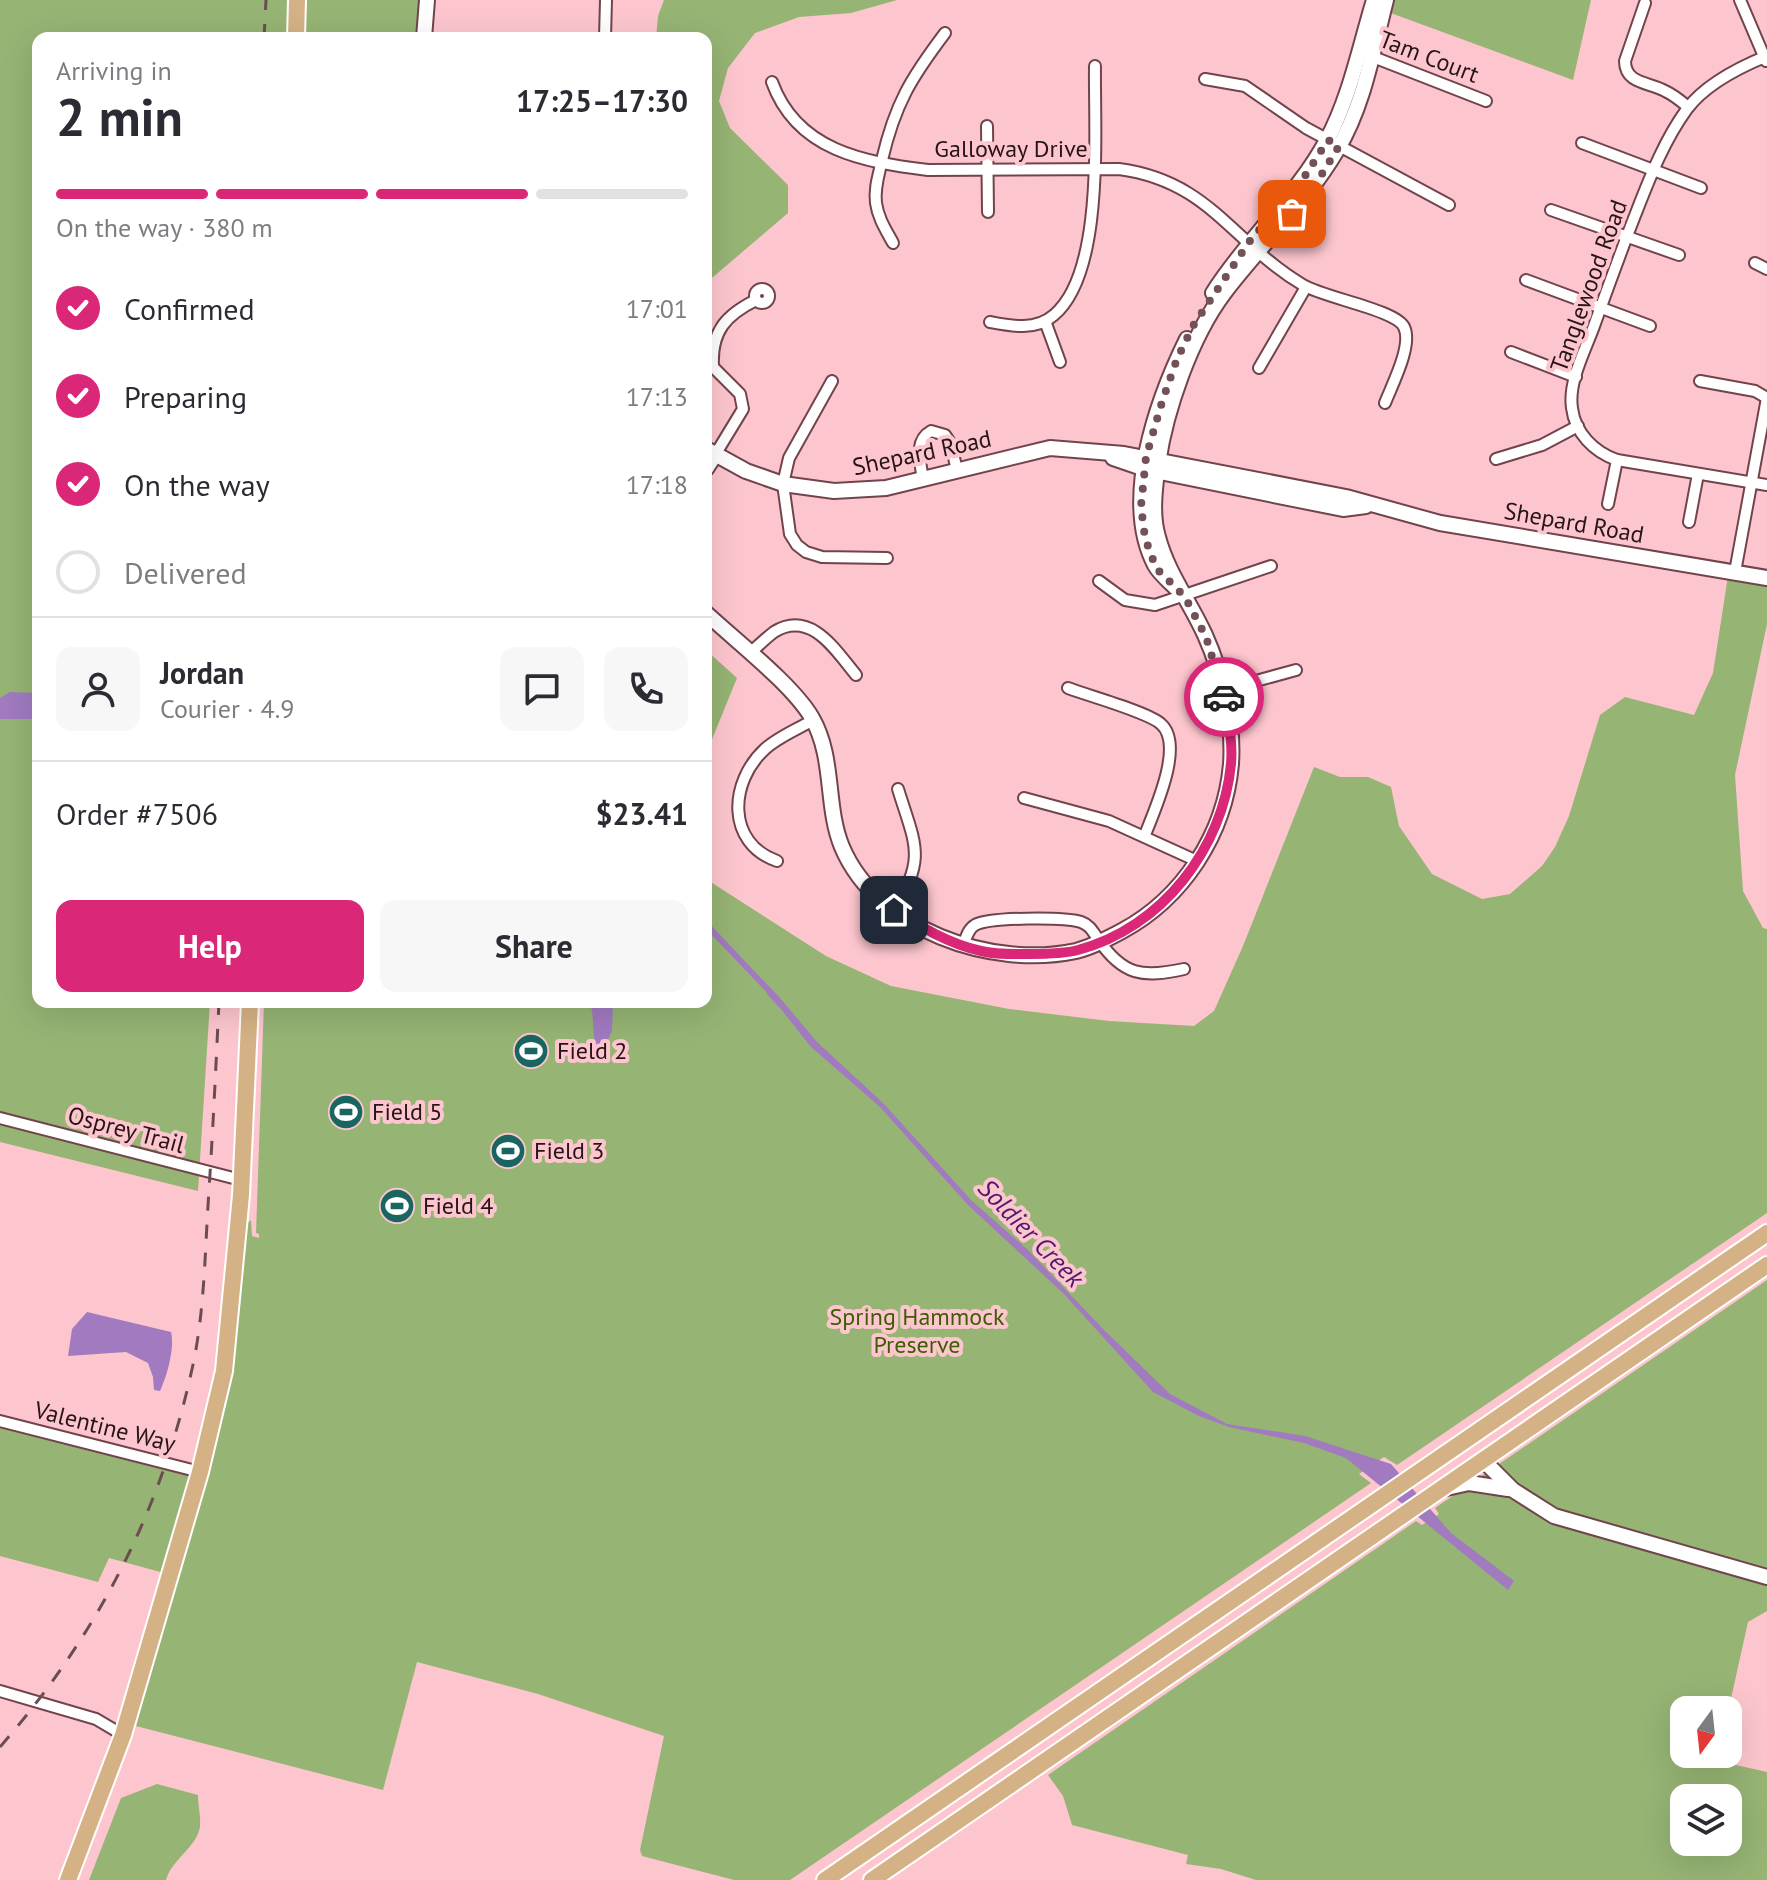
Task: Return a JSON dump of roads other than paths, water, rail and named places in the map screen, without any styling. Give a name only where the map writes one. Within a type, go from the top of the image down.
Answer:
[{"type":"main road","points":[[296,32],[297,0]]},
{"type":"main road","points":[[68,1880],[123,1735],[200,1472],[227,1348],[241,1180],[250,1008]]},
{"type":"main road","points":[[825,1880],[1767,1233]]},
{"type":"main road","points":[[872,1880],[1767,1265]]},
{"type":"main road","points":[[1483,1460],[1487,1436],[1502,1415]]},
{"type":"main road","points":[[1434,1462],[1457,1457],[1483,1460]]},
{"type":"street","points":[[424,32],[427,0]]},
{"type":"street","points":[[605,32],[606,0]]},
{"type":"street","points":[[712,618],[801,702],[813,720],[826,759],[833,821],[842,848],[867,887],[894,910],[929,932],[963,946],[1003,955],[1077,951],[1101,943],[1143,920],[1162,904],[1197,861],[1217,825],[1229,779],[1230,731],[1223,690],[1206,637],[1157,536],[1152,465],[1191,353],[1221,296],[1254,247],[1314,187],[1334,143],[1359,101],[1374,0]]},
{"type":"street","points":[[1365,54],[1386,0]]},
{"type":"street","points":[[1740,0],[1766,58]]},
{"type":"street","points":[[1645,3],[1625,68],[1632,79],[1665,90],[1688,107]]},
{"type":"street","points":[[893,243],[876,204],[882,162],[895,111],[905,90],[945,33]]},
{"type":"street","name":"Tam Court","points":[[1365,54],[1486,101]]},
{"type":"street","name":"Tanglewood Road","points":[[1578,426],[1572,408],[1576,377],[1653,170],[1688,107],[1722,79],[1766,58]]},
{"type":"street","points":[[990,322],[1029,326],[1054,316],[1064,304],[1080,270],[1090,230],[1095,66]]},
{"type":"street","points":[[1205,79],[1245,86],[1334,143],[1449,205]]},
{"type":"street","name":"Galloway Drive","points":[[772,82],[788,114],[803,131],[842,152],[882,162],[928,170],[1140,172],[1169,181],[1207,204],[1254,247],[1306,287],[1393,316],[1402,323],[1407,340],[1385,403]]},
{"type":"street","points":[[987,126],[988,212]]},
{"type":"street","points":[[1582,143],[1701,188]]},
{"type":"street","points":[[1551,210],[1679,255]]},
{"type":"street","points":[[1755,263],[1767,269]]},
{"type":"street","points":[[1526,280],[1650,326]]},
{"type":"street","points":[[1259,368],[1306,287]]},
{"type":"street","points":[[712,449],[743,409],[740,394],[713,367],[717,336],[724,321],[756,300]]},
{"type":"street","points":[[1045,321],[1060,362]]},
{"type":"street","points":[[1511,352],[1576,377]]},
{"type":"street","points":[[832,381],[789,458],[783,484],[790,534],[806,552],[822,557],[887,558]]},
{"type":"street","points":[[1700,381],[1755,391],[1767,398],[1735,572]]},
{"type":"street","points":[[1496,459],[1542,445],[1578,426],[1594,448],[1617,460],[1767,485]]},
{"type":"street","points":[[923,480],[919,450],[924,435],[931,431],[945,435],[951,444],[957,471]]},
{"type":"street","name":"Shepard Road","points":[[712,453],[746,471],[783,484],[859,492],[923,480],[1050,448],[1106,453],[1118,461],[1346,497],[1440,523],[1767,578]]},
{"type":"street","points":[[1608,504],[1617,460]]},
{"type":"street","points":[[1689,522],[1698,474]]},
{"type":"street","points":[[1099,581],[1125,600],[1155,605],[1271,566]]},
{"type":"street","points":[[750,653],[784,628],[806,627],[827,639],[856,675]]},
{"type":"street","points":[[1223,690],[1296,670]]},
{"type":"street","points":[[1068,688],[1151,717],[1166,730],[1166,779],[1145,835]]},
{"type":"street","points":[[777,861],[757,851],[746,840],[740,827],[740,793],[755,760],[767,747],[813,720]]},
{"type":"street","points":[[894,910],[914,874],[915,860],[912,837],[898,789]]},
{"type":"street","points":[[1024,798],[1109,821],[1197,861]]},
{"type":"street","points":[[963,946],[969,930],[980,923],[1037,918],[1085,924],[1116,963],[1125,969],[1153,974],[1184,969]]},
{"type":"street","name":"Osprey Trail","points":[[0,1118],[241,1180]]},
{"type":"street","name":"Valentine Way","points":[[0,1421],[200,1472]]},
{"type":"street","points":[[1483,1460],[1513,1490],[1554,1516],[1767,1577]]},
{"type":"street","points":[[1436,1493],[1469,1483],[1513,1490]]},
{"type":"street","points":[[0,1691],[96,1719],[123,1735]]},
{"type":"waterway","name":"Soldier Creek","points":[[768,993],[779,1005]]},
{"type":"railway","points":[[264,32],[266,0]]},
{"type":"railway","points":[[0,1747],[68,1659],[97,1613],[145,1517],[181,1414],[198,1339],[203,1297],[219,1008]]},
{"type":"place","name":"Field 2","points":[[531,1051]]},
{"type":"place","name":"Field 5","points":[[346,1112]]},
{"type":"place","name":"Field 3","points":[[508,1151]]},
{"type":"place","name":"Field 4","points":[[397,1206]]},
{"type":"park label","name":"Spring Hammock Preserve","points":[[917,1331]]}]
